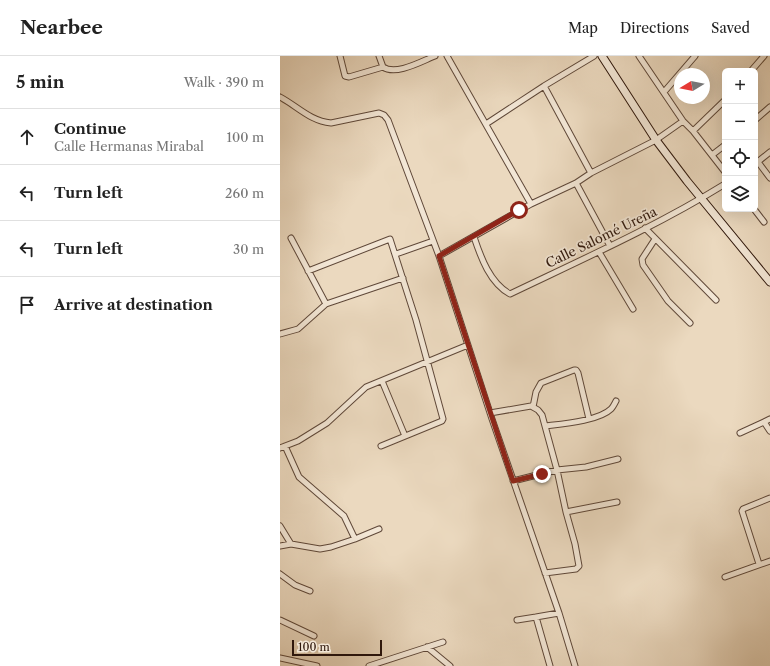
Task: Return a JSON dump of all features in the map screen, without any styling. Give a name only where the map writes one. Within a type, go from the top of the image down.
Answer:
[{"type":"street","points":[[340,56],[345,76],[349,77],[383,67]]},
{"type":"street","points":[[380,56],[383,67],[387,70],[399,70],[435,56]]},
{"type":"street","points":[[447,56],[531,204]]},
{"type":"street","points":[[486,124],[544,86],[594,56]]},
{"type":"street","points":[[639,56],[683,121],[693,131],[722,168]]},
{"type":"street","points":[[664,92],[695,56]]},
{"type":"street","points":[[754,68],[764,56]]},
{"type":"street","points":[[604,57],[656,140],[701,198],[770,282]]},
{"type":"street","points":[[544,86],[591,174]]},
{"type":"street","points":[[280,97],[315,120],[330,123],[379,113],[384,115],[388,120],[439,256],[490,413],[559,613],[575,666]]},
{"type":"street","points":[[693,131],[722,103]]},
{"type":"street","points":[[758,117],[770,107]]},
{"type":"street","points":[[439,256],[531,204],[576,183],[656,140],[683,121]]},
{"type":"street","points":[[712,155],[722,147]]},
{"type":"street","points":[[758,161],[770,152]]},
{"type":"street","points":[[758,165],[770,178]]},
{"type":"street","points":[[576,183],[610,246]]},
{"type":"street","name":"Calle Salomé Ureña","points":[[474,237],[482,260],[496,282],[510,294],[599,252],[722,186]]},
{"type":"street","points":[[756,212],[764,222]]},
{"type":"street","points":[[645,228],[654,239],[716,300]]},
{"type":"street","points":[[291,238],[326,304]]},
{"type":"street","points":[[308,271],[390,239],[396,254],[428,362],[443,419],[442,421],[380,446]]},
{"type":"street","points":[[654,239],[642,259],[642,265],[668,301],[690,323]]},
{"type":"street","points":[[396,254],[433,241]]},
{"type":"street","points":[[599,252],[633,309]]},
{"type":"street","points":[[280,334],[298,329],[326,304],[403,278]]},
{"type":"street","points":[[355,539],[344,516],[300,477],[283,447],[298,441],[327,423],[366,387],[468,345]]},
{"type":"street","points":[[533,407],[537,388],[541,383],[576,370],[589,419]]},
{"type":"street","points":[[382,381],[405,436]]},
{"type":"street","points":[[545,426],[589,419],[611,409],[616,401]]},
{"type":"street","points":[[490,413],[528,406],[538,410],[542,415],[557,470],[579,566],[576,569],[545,573]]},
{"type":"street","points":[[740,433],[770,418]]},
{"type":"street","points":[[764,422],[770,431]]},
{"type":"street","points":[[513,481],[557,470],[586,467],[618,460]]},
{"type":"street","points":[[759,564],[742,511],[743,509],[770,498]]},
{"type":"street","points":[[566,512],[618,502]]},
{"type":"street","points":[[280,526],[291,544]]},
{"type":"street","points":[[280,546],[291,544],[320,549],[355,539],[379,529]]},
{"type":"street","points":[[725,577],[770,560]]},
{"type":"street","points":[[280,574],[294,585],[310,591]]},
{"type":"street","points":[[517,620],[559,613]]},
{"type":"street","points":[[536,617],[550,666]]},
{"type":"street","points":[[280,620],[314,636]]},
{"type":"street","points":[[369,666],[443,642]]},
{"type":"street","points":[[427,647],[450,666]]},
{"type":"street","points":[[280,658],[317,666]]},
{"type":"street","points":[[379,662],[384,666]]},
{"type":"route","points":[[519,210],[439,256],[513,481],[542,474]]}]
